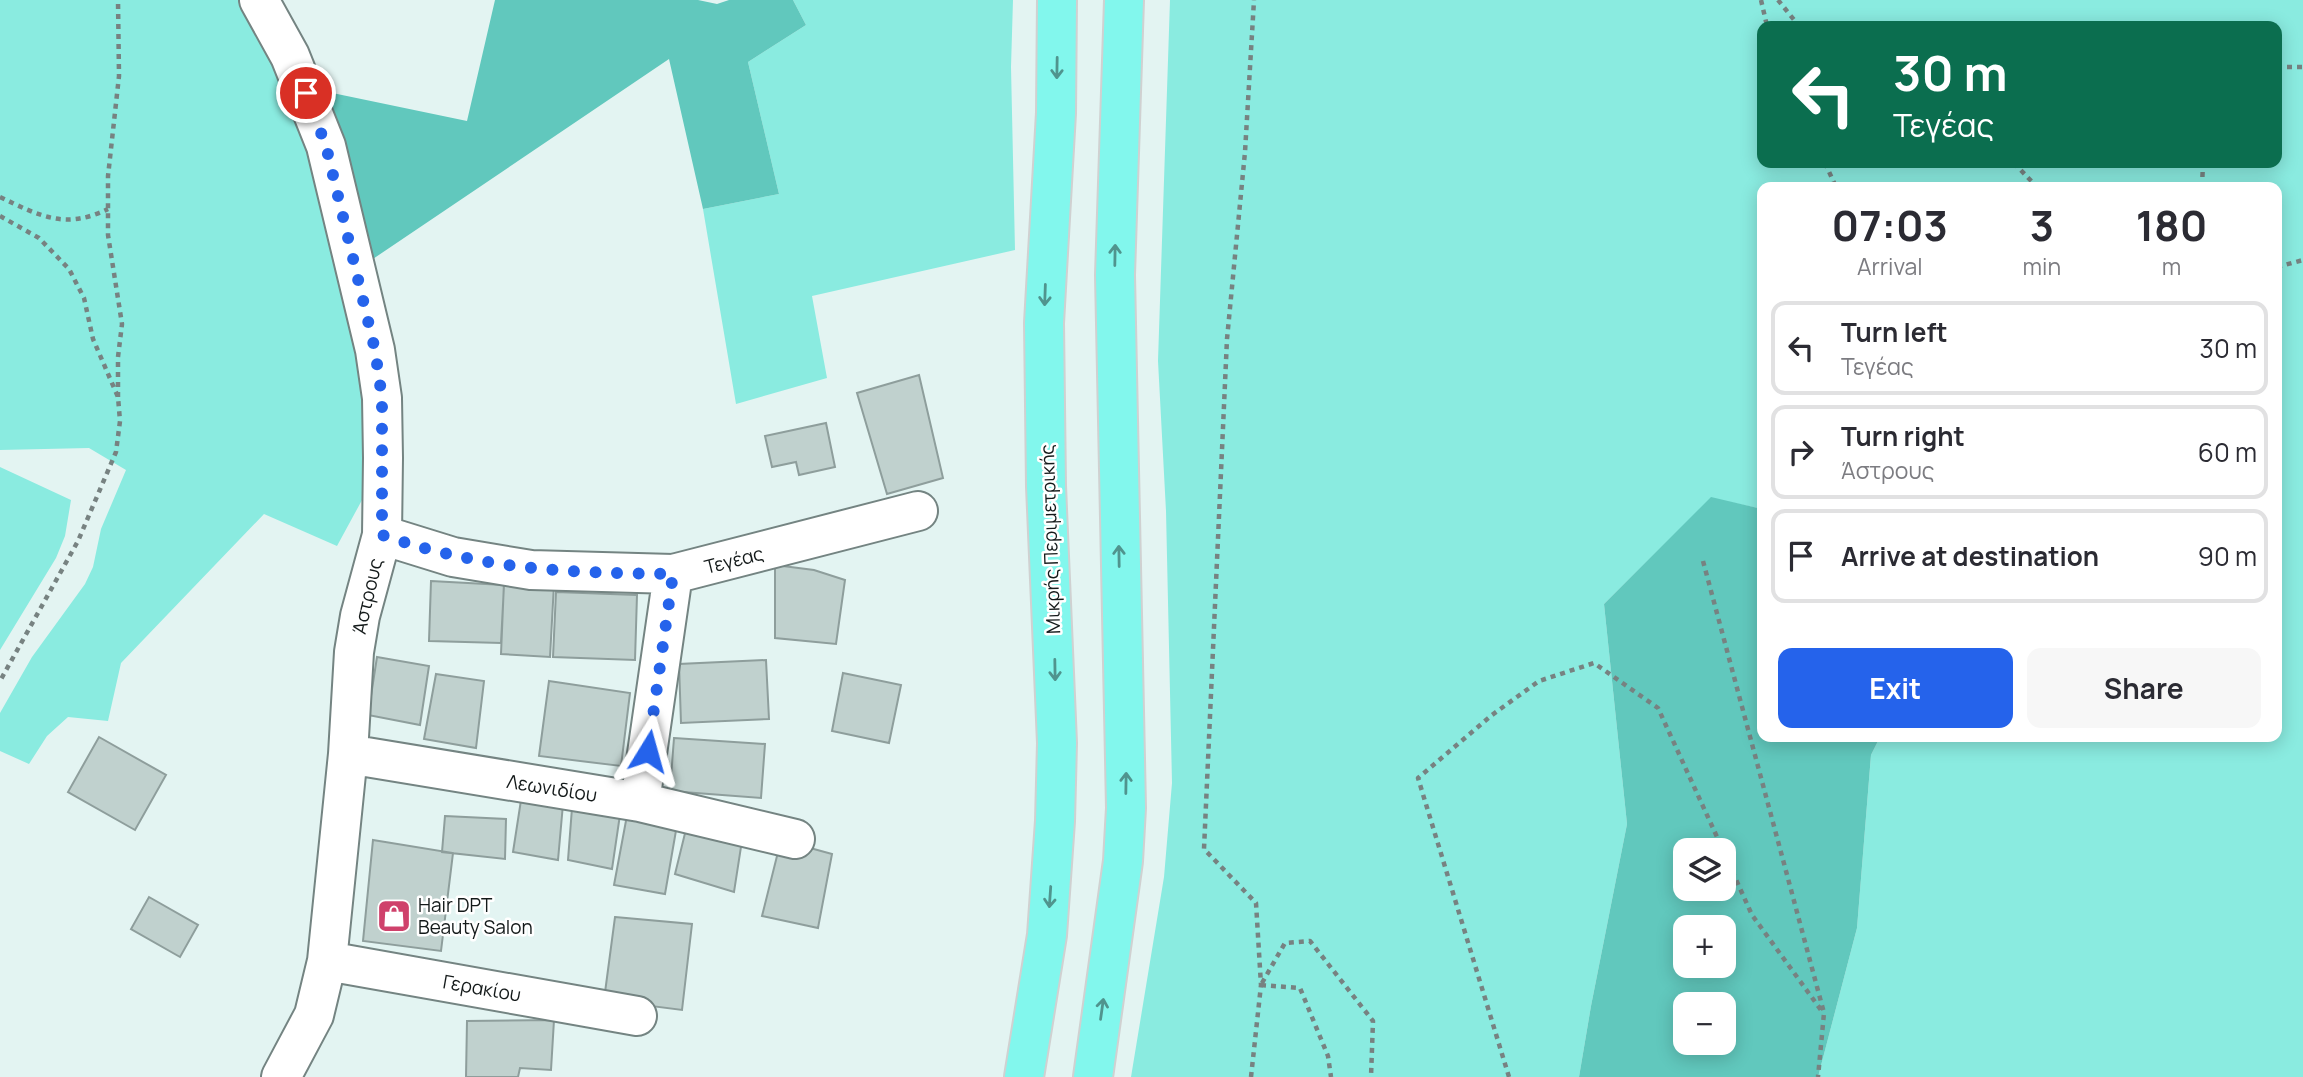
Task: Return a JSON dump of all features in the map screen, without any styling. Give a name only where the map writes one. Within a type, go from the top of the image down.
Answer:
[{"type":"main road","name":"Μικρής Περιμετρικής","points":[[1024,1077],[1047,936],[1055,821],[1057,743],[1046,485],[1044,323],[1056,113],[1057,0]]},
{"type":"main road","points":[[1093,1077],[1123,862],[1126,808],[1115,275],[1124,0]]},
{"type":"street","name":"Άστρους","points":[[259,0],[290,56],[326,146],[375,350],[382,398],[382,535],[360,616],[354,652],[348,754],[327,961],[314,1015],[281,1077]]},
{"type":"street","name":"Τεγέας","points":[[382,535],[453,557],[531,570],[673,574],[918,511]]},
{"type":"street","points":[[640,802],[673,574]]},
{"type":"street","name":"Λεωνιδίου","points":[[348,754],[640,802],[795,839]]},
{"type":"street","name":"Γερακίου","points":[[327,961],[637,1016]]},
{"type":"path","points":[[0,681],[78,541],[116,453],[120,421],[118,357],[122,324],[108,235],[107,209],[118,76],[118,0]]},
{"type":"path","points":[[1251,1077],[1261,985],[1256,903],[1204,849],[1227,339],[1245,152],[1254,0]]},
{"type":"path","points":[[1761,0],[1766,21]]},
{"type":"path","points":[[1778,0],[1795,21]]},
{"type":"path","points":[[2282,66],[2303,67]]},
{"type":"path","points":[[2019,168],[2031,182]]},
{"type":"path","points":[[0,197],[28,211],[66,221],[88,219],[107,209]]},
{"type":"path","points":[[0,216],[39,238],[69,269],[84,298],[97,351],[118,397]]},
{"type":"path","points":[[2282,266],[2303,260]]},
{"type":"path","points":[[1703,561],[1824,1013],[1818,1077]]},
{"type":"path","points":[[1509,1077],[1418,778],[1492,715],[1539,681],[1594,663],[1658,708],[1717,838]]},
{"type":"path","points":[[1736,880],[1752,915],[1824,1013]]},
{"type":"path","points":[[1261,985],[1285,943],[1310,940],[1373,1021],[1371,1077]]},
{"type":"path","points":[[1261,985],[1300,988],[1328,1056],[1331,1077]]},
{"type":"shaded area","points":[[0,0],[252,0],[289,69],[368,364],[368,489],[337,546],[264,514],[121,663],[108,721],[68,717],[47,736],[29,764],[0,751],[0,713],[32,657],[85,584],[93,567],[101,529],[126,470],[89,448],[0,450]]},
{"type":"shaded area","points":[[495,0],[698,0],[717,4],[729,0],[793,0],[806,25],[748,62],[779,194],[703,209],[669,59],[364,265],[318,90],[467,121]]},
{"type":"shaded area","points":[[793,0],[1013,0],[1011,67],[1015,250],[812,296],[827,378],[736,404],[703,209],[779,194],[748,62],[806,25]]},
{"type":"shaded area","points":[[1170,0],[2303,0],[2303,1077],[1818,1077],[1857,928],[1871,755],[1878,742],[2282,742],[2282,182],[1757,182],[1757,508],[1711,498],[1604,604],[1627,824],[1579,1077],[1131,1077],[1164,877],[1172,783],[1166,511],[1158,361]]},
{"type":"shaded area","points":[[0,467],[71,500],[65,536],[56,558],[0,650]]},
{"type":"shaded area","points":[[1711,497],[1757,508],[1757,742],[1878,742],[1871,755],[1857,928],[1818,1077],[1579,1077],[1627,824],[1604,604]]},
{"type":"building","points":[[919,375],[943,478],[887,494],[857,393]]},
{"type":"building","points":[[826,423],[835,467],[799,475],[796,462],[772,467],[765,436]]},
{"type":"building","points":[[775,565],[814,570],[845,580],[836,644],[775,638]]},
{"type":"building","points":[[431,581],[504,585],[501,643],[429,641]]},
{"type":"building","points":[[504,582],[554,584],[550,657],[501,654]]},
{"type":"building","points":[[556,592],[637,595],[635,660],[553,657]]},
{"type":"building","points":[[377,657],[429,666],[420,725],[368,715]]},
{"type":"building","points":[[766,660],[769,719],[681,723],[679,664]]},
{"type":"building","points":[[843,673],[901,685],[889,743],[832,731]]},
{"type":"building","points":[[436,674],[484,681],[476,748],[424,739]]},
{"type":"building","points":[[549,681],[630,693],[621,766],[539,756]]},
{"type":"building","points":[[99,737],[166,775],[135,830],[68,792]]},
{"type":"building","points":[[674,738],[765,744],[761,798],[670,791]]},
{"type":"building","points":[[521,800],[563,804],[558,860],[513,852]]},
{"type":"building","points":[[572,808],[621,808],[612,869],[568,860]]},
{"type":"building","points":[[628,810],[678,819],[665,894],[614,885]]},
{"type":"building","points":[[445,816],[506,819],[505,859],[442,852]]},
{"type":"building","points":[[689,817],[743,834],[734,892],[675,874]]},
{"type":"building","points":[[373,840],[453,853],[441,951],[363,941]]},
{"type":"building","points":[[781,840],[832,854],[818,928],[762,916]]},
{"type":"building","points":[[149,897],[198,925],[180,957],[131,929]]},
{"type":"building","points":[[615,917],[692,924],[682,1010],[604,1000]]},
{"type":"building","points":[[554,1020],[551,1070],[520,1068],[518,1077],[466,1077],[467,1021]]},
{"type":"place","name":"Hair DPT Beauty Salon","points":[[394,916]]},
{"type":"route","points":[[306,93],[326,146],[375,350],[382,398],[382,535],[423,550],[476,562],[531,570],[673,574],[648,751]]}]
